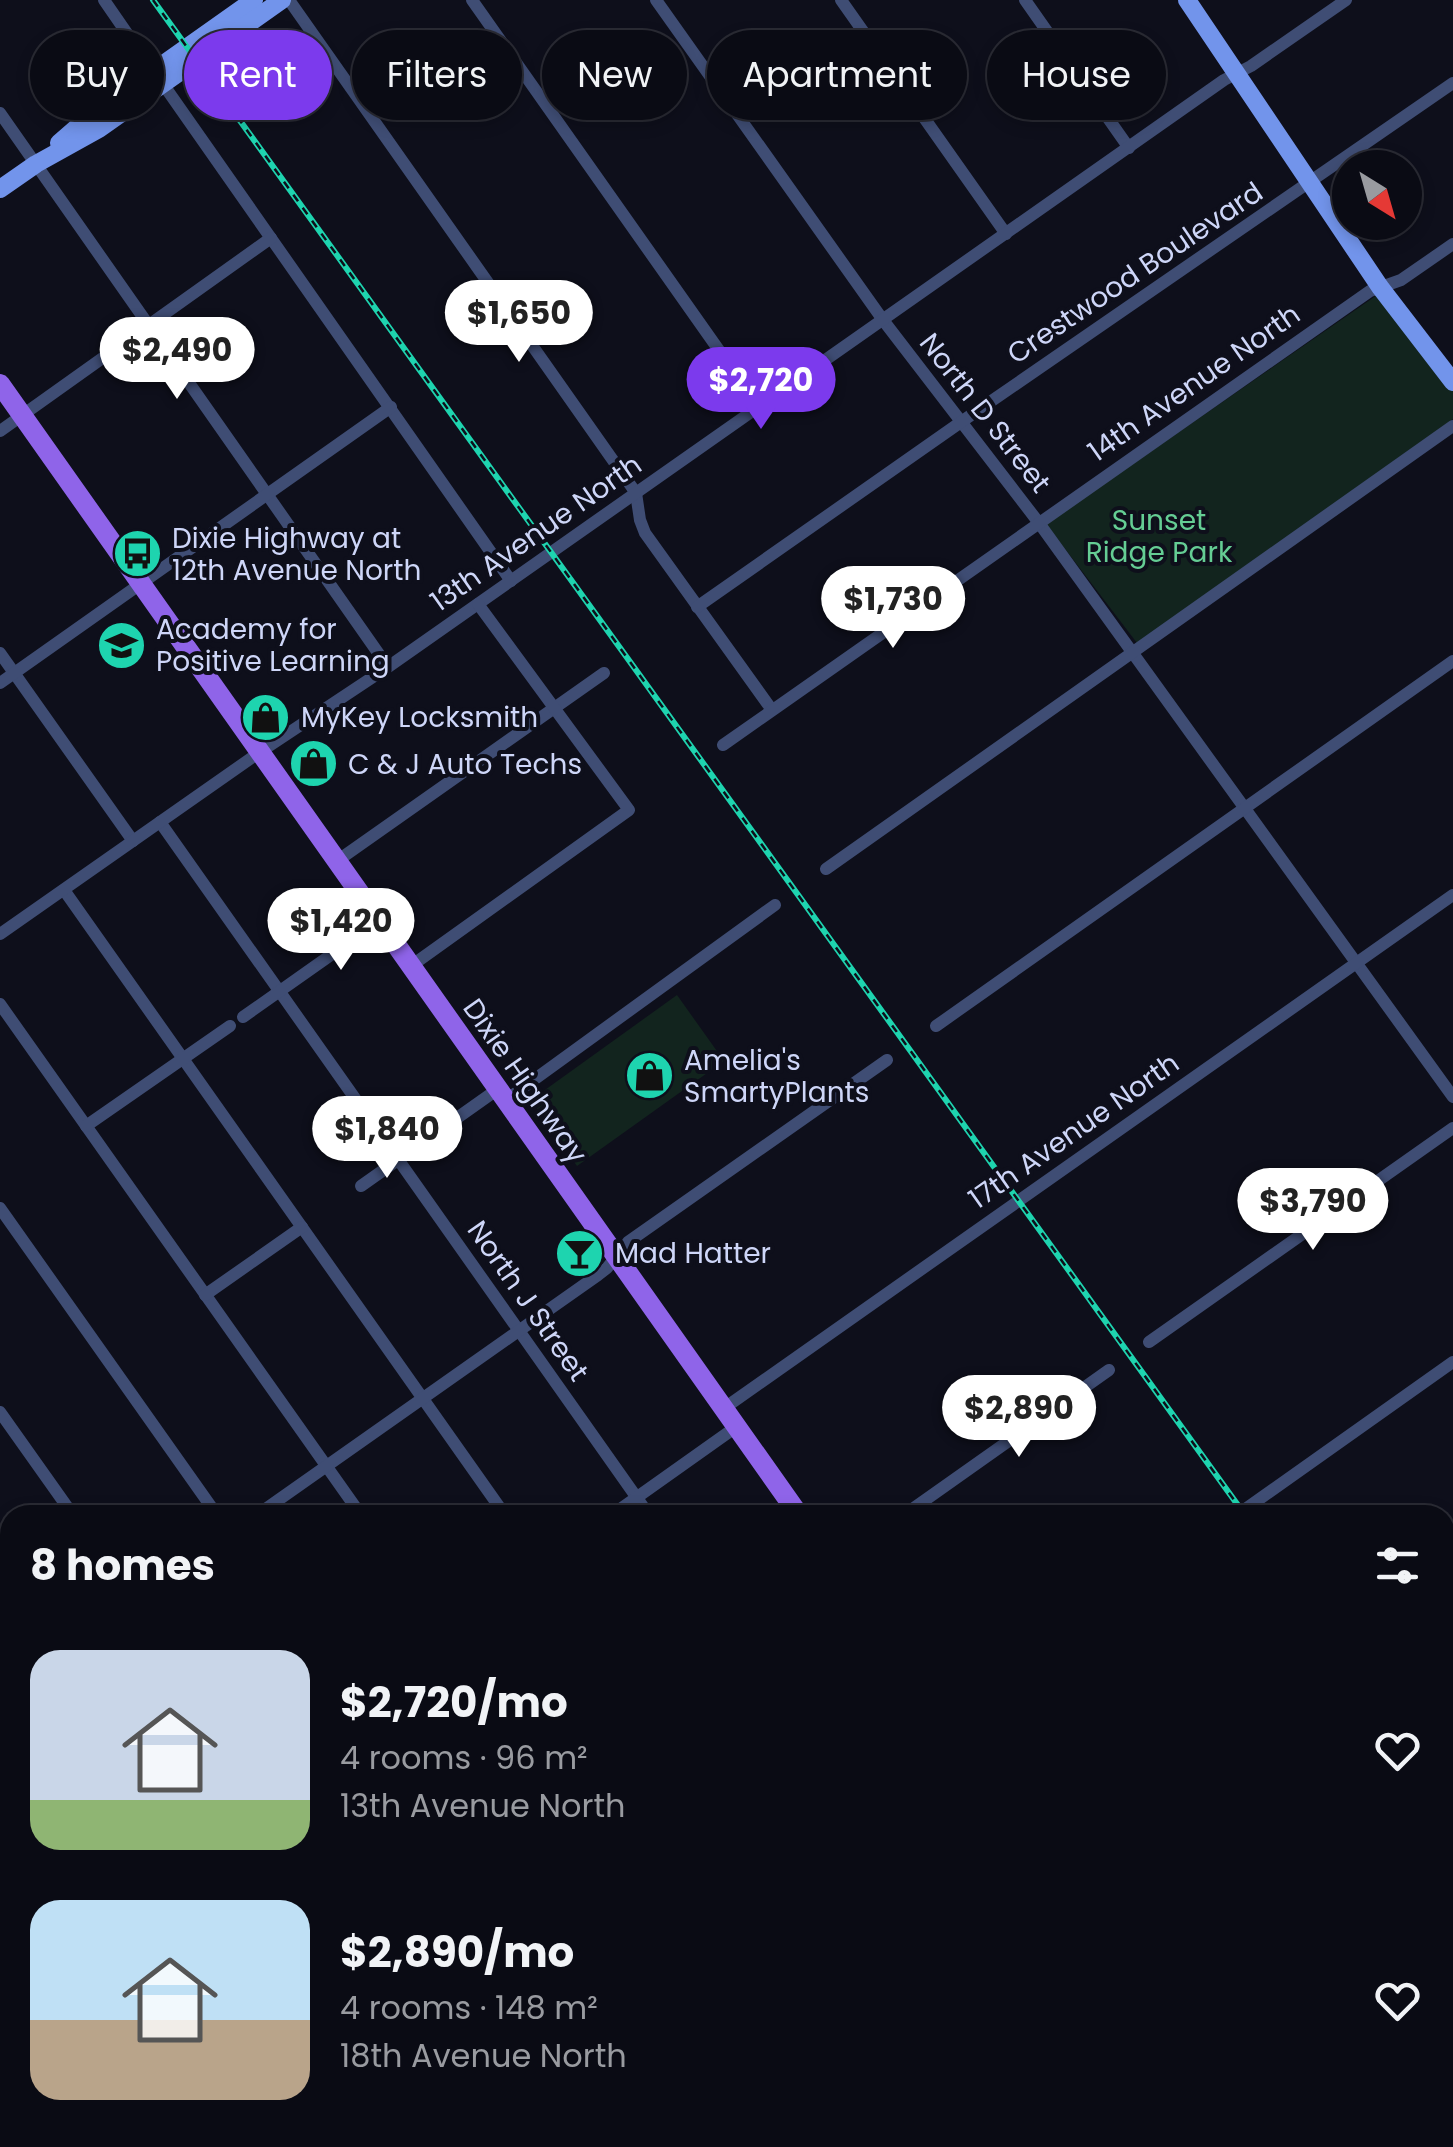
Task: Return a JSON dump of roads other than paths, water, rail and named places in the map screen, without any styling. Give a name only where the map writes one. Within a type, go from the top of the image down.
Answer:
[{"type":"main road","points":[[164,73],[254,0]]},
{"type":"main road","points":[[164,74],[285,0]]},
{"type":"main road","points":[[1187,0],[1380,287],[1453,382]]},
{"type":"main road","points":[[0,189],[36,164],[86,120]]},
{"type":"main road","name":"Dixie Highway","points":[[0,384],[791,1505]]},
{"type":"street","points":[[104,0],[125,30]]},
{"type":"street","points":[[285,0],[636,494],[645,534],[772,710]]},
{"type":"street","points":[[472,0],[760,407]]},
{"type":"street","name":"North D Street","points":[[656,0],[883,320],[1039,522],[1453,1097]]},
{"type":"street","points":[[841,0],[1006,234]]},
{"type":"street","points":[[1025,0],[1129,148]]},
{"type":"street","name":"13th Avenue North","points":[[5,931],[1346,0]]},
{"type":"street","name":"Crestwood Boulevard","points":[[697,607],[1453,83]]},
{"type":"street","points":[[164,86],[511,581]]},
{"type":"street","points":[[0,113],[388,667]]},
{"type":"street","points":[[0,432],[272,238]]},
{"type":"street","name":"14th Avenue North","points":[[723,745],[1370,291],[1401,280],[1453,244]]},
{"type":"street","points":[[0,683],[391,407]]},
{"type":"street","points":[[826,870],[1453,426]]},
{"type":"street","points":[[411,966],[630,810],[478,604]]},
{"type":"street","points":[[0,653],[133,841]]},
{"type":"street","points":[[936,1026],[1453,662]]},
{"type":"street","points":[[337,861],[604,673]]},
{"type":"street","name":"North J Street","points":[[160,822],[642,1505]]},
{"type":"street","points":[[64,890],[498,1505]]},
{"type":"street","name":"17th Avenue North","points":[[723,1409],[1453,895]]},
{"type":"street","points":[[361,1186],[776,905]]},
{"type":"street","points":[[0,914],[5,931]]},
{"type":"street","points":[[243,1017],[378,920]]},
{"type":"street","points":[[0,1004],[354,1505]]},
{"type":"street","points":[[86,1126],[230,1026]]},
{"type":"street","points":[[271,1505],[607,1268],[628,1242],[887,1060]]},
{"type":"street","points":[[1149,1342],[1453,1128]]},
{"type":"street","points":[[0,1208],[210,1505]]},
{"type":"street","points":[[206,1295],[302,1227]]},
{"type":"street","points":[[1251,1505],[1453,1362]]},
{"type":"street","points":[[918,1505],[1109,1370]]},
{"type":"street","points":[[0,1412],[66,1505]]},
{"type":"street","points":[[627,1505],[736,1427]]},
{"type":"street","points":[[0,1440],[13,1430]]},
{"type":"railway","points":[[153,0],[1238,1505]]},
{"type":"place","name":"Dixie Highway at 12th Avenue North","points":[[137,554]]},
{"type":"place","name":"Academy for Positive Learning","points":[[121,645]]},
{"type":"place","name":"MyKey Locksmith","points":[[266,717]]},
{"type":"place","name":"C & J Auto Techs","points":[[313,764]]},
{"type":"place","name":"Amelia's SmartyPlants","points":[[649,1076]]},
{"type":"place","name":"Mad Hatter","points":[[580,1253]]},
{"type":"park label","name":"Sunset Ridge Park","points":[[1159,536]]}]
